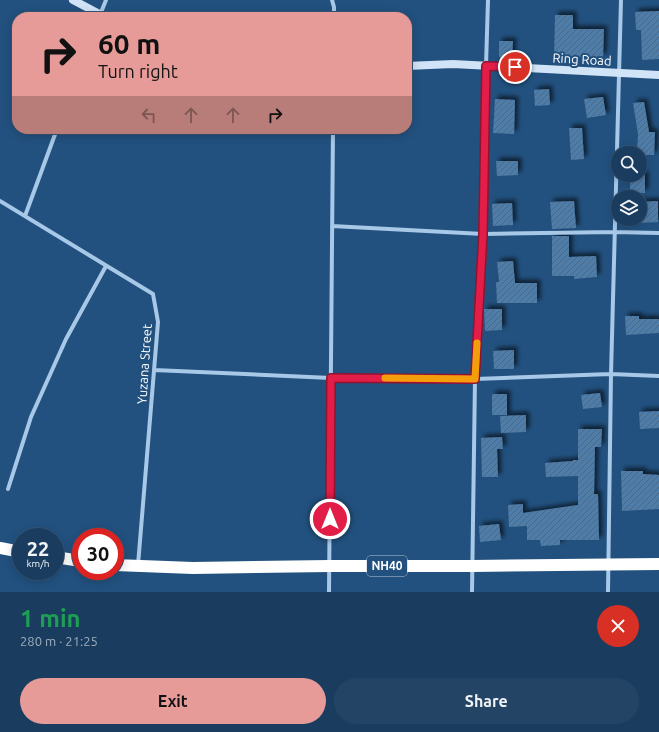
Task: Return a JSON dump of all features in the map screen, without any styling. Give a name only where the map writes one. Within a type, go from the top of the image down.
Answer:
[{"type":"highway","points":[[0,548],[12,550]]},
{"type":"highway","name":"NH40","points":[[124,566],[193,568],[659,564]]},
{"type":"street","points":[[73,0],[95,12]]},
{"type":"street","points":[[103,12],[106,0]]},
{"type":"street","points":[[332,0],[334,12]]},
{"type":"street","points":[[472,592],[475,379],[483,234],[488,0]]},
{"type":"street","points":[[608,592],[614,232],[621,0]]},
{"type":"street","name":"Ring Road","points":[[412,66],[452,64],[659,75]]},
{"type":"street","points":[[25,216],[55,134]]},
{"type":"street","points":[[330,592],[333,134]]},
{"type":"street","name":"Yuzana Street","points":[[0,201],[153,294],[158,322],[138,567]]},
{"type":"street","points":[[332,226],[483,234],[614,232],[659,233]]},
{"type":"street","points":[[8,489],[32,417],[66,339],[106,266]]},
{"type":"street","points":[[154,370],[331,378],[475,379],[611,374],[659,376]]},
{"type":"building","points":[[659,11],[659,59],[642,60],[641,30],[636,30],[635,12]]},
{"type":"building","points":[[555,15],[573,15],[573,29],[604,29],[603,57],[572,57],[572,60],[554,59]]},
{"type":"building","points":[[499,41],[513,41],[512,58],[499,57]]},
{"type":"building","points":[[549,89],[550,105],[535,106],[534,90]]},
{"type":"building","points":[[603,97],[606,115],[587,118],[584,99]]},
{"type":"building","points":[[495,99],[515,100],[514,134],[493,133]]},
{"type":"building","points":[[644,102],[649,132],[655,132],[654,155],[647,155],[647,146],[637,146],[638,134],[633,103]]},
{"type":"building","points":[[569,128],[582,128],[584,159],[571,160]]},
{"type":"building","points":[[496,161],[518,161],[518,175],[497,176]]},
{"type":"building","points":[[630,182],[645,182],[645,190],[630,190]]},
{"type":"building","points":[[574,201],[576,228],[552,229],[550,202]]},
{"type":"building","points":[[658,201],[658,222],[647,223],[647,202]]},
{"type":"building","points":[[512,203],[513,225],[493,226],[492,204]]},
{"type":"building","points":[[552,236],[569,236],[569,257],[596,256],[597,277],[574,279],[574,276],[552,276]]},
{"type":"building","points":[[513,261],[515,283],[537,283],[537,303],[497,303],[496,282],[499,282],[497,262]]},
{"type":"building","points":[[484,309],[502,309],[502,330],[485,331]]},
{"type":"building","points":[[625,316],[639,316],[639,319],[659,319],[659,333],[626,335]]},
{"type":"building","points":[[514,350],[514,369],[494,369],[493,351]]},
{"type":"building","points":[[600,393],[602,407],[583,409],[581,395]]},
{"type":"building","points":[[492,394],[507,394],[507,415],[492,415]]},
{"type":"building","points":[[659,411],[659,428],[640,429],[639,412]]},
{"type":"building","points":[[526,415],[526,432],[501,433],[500,416]]},
{"type":"building","points":[[578,429],[602,429],[601,447],[595,447],[594,494],[598,494],[599,540],[560,540],[560,545],[541,546],[540,540],[527,540],[527,526],[509,527],[508,505],[523,504],[523,513],[578,505],[578,476],[546,477],[545,463],[578,460]]},
{"type":"building","points":[[502,437],[503,449],[497,449],[498,477],[482,477],[481,438]]},
{"type":"building","points":[[621,471],[643,471],[643,474],[659,475],[659,509],[622,511]]},
{"type":"building","points":[[499,524],[501,540],[480,542],[479,526]]},
{"type":"slow traffic","points":[[385,378],[475,379],[477,343]]},
{"type":"route","points":[[330,519],[331,378],[475,379],[483,234],[486,66],[515,67]]}]
